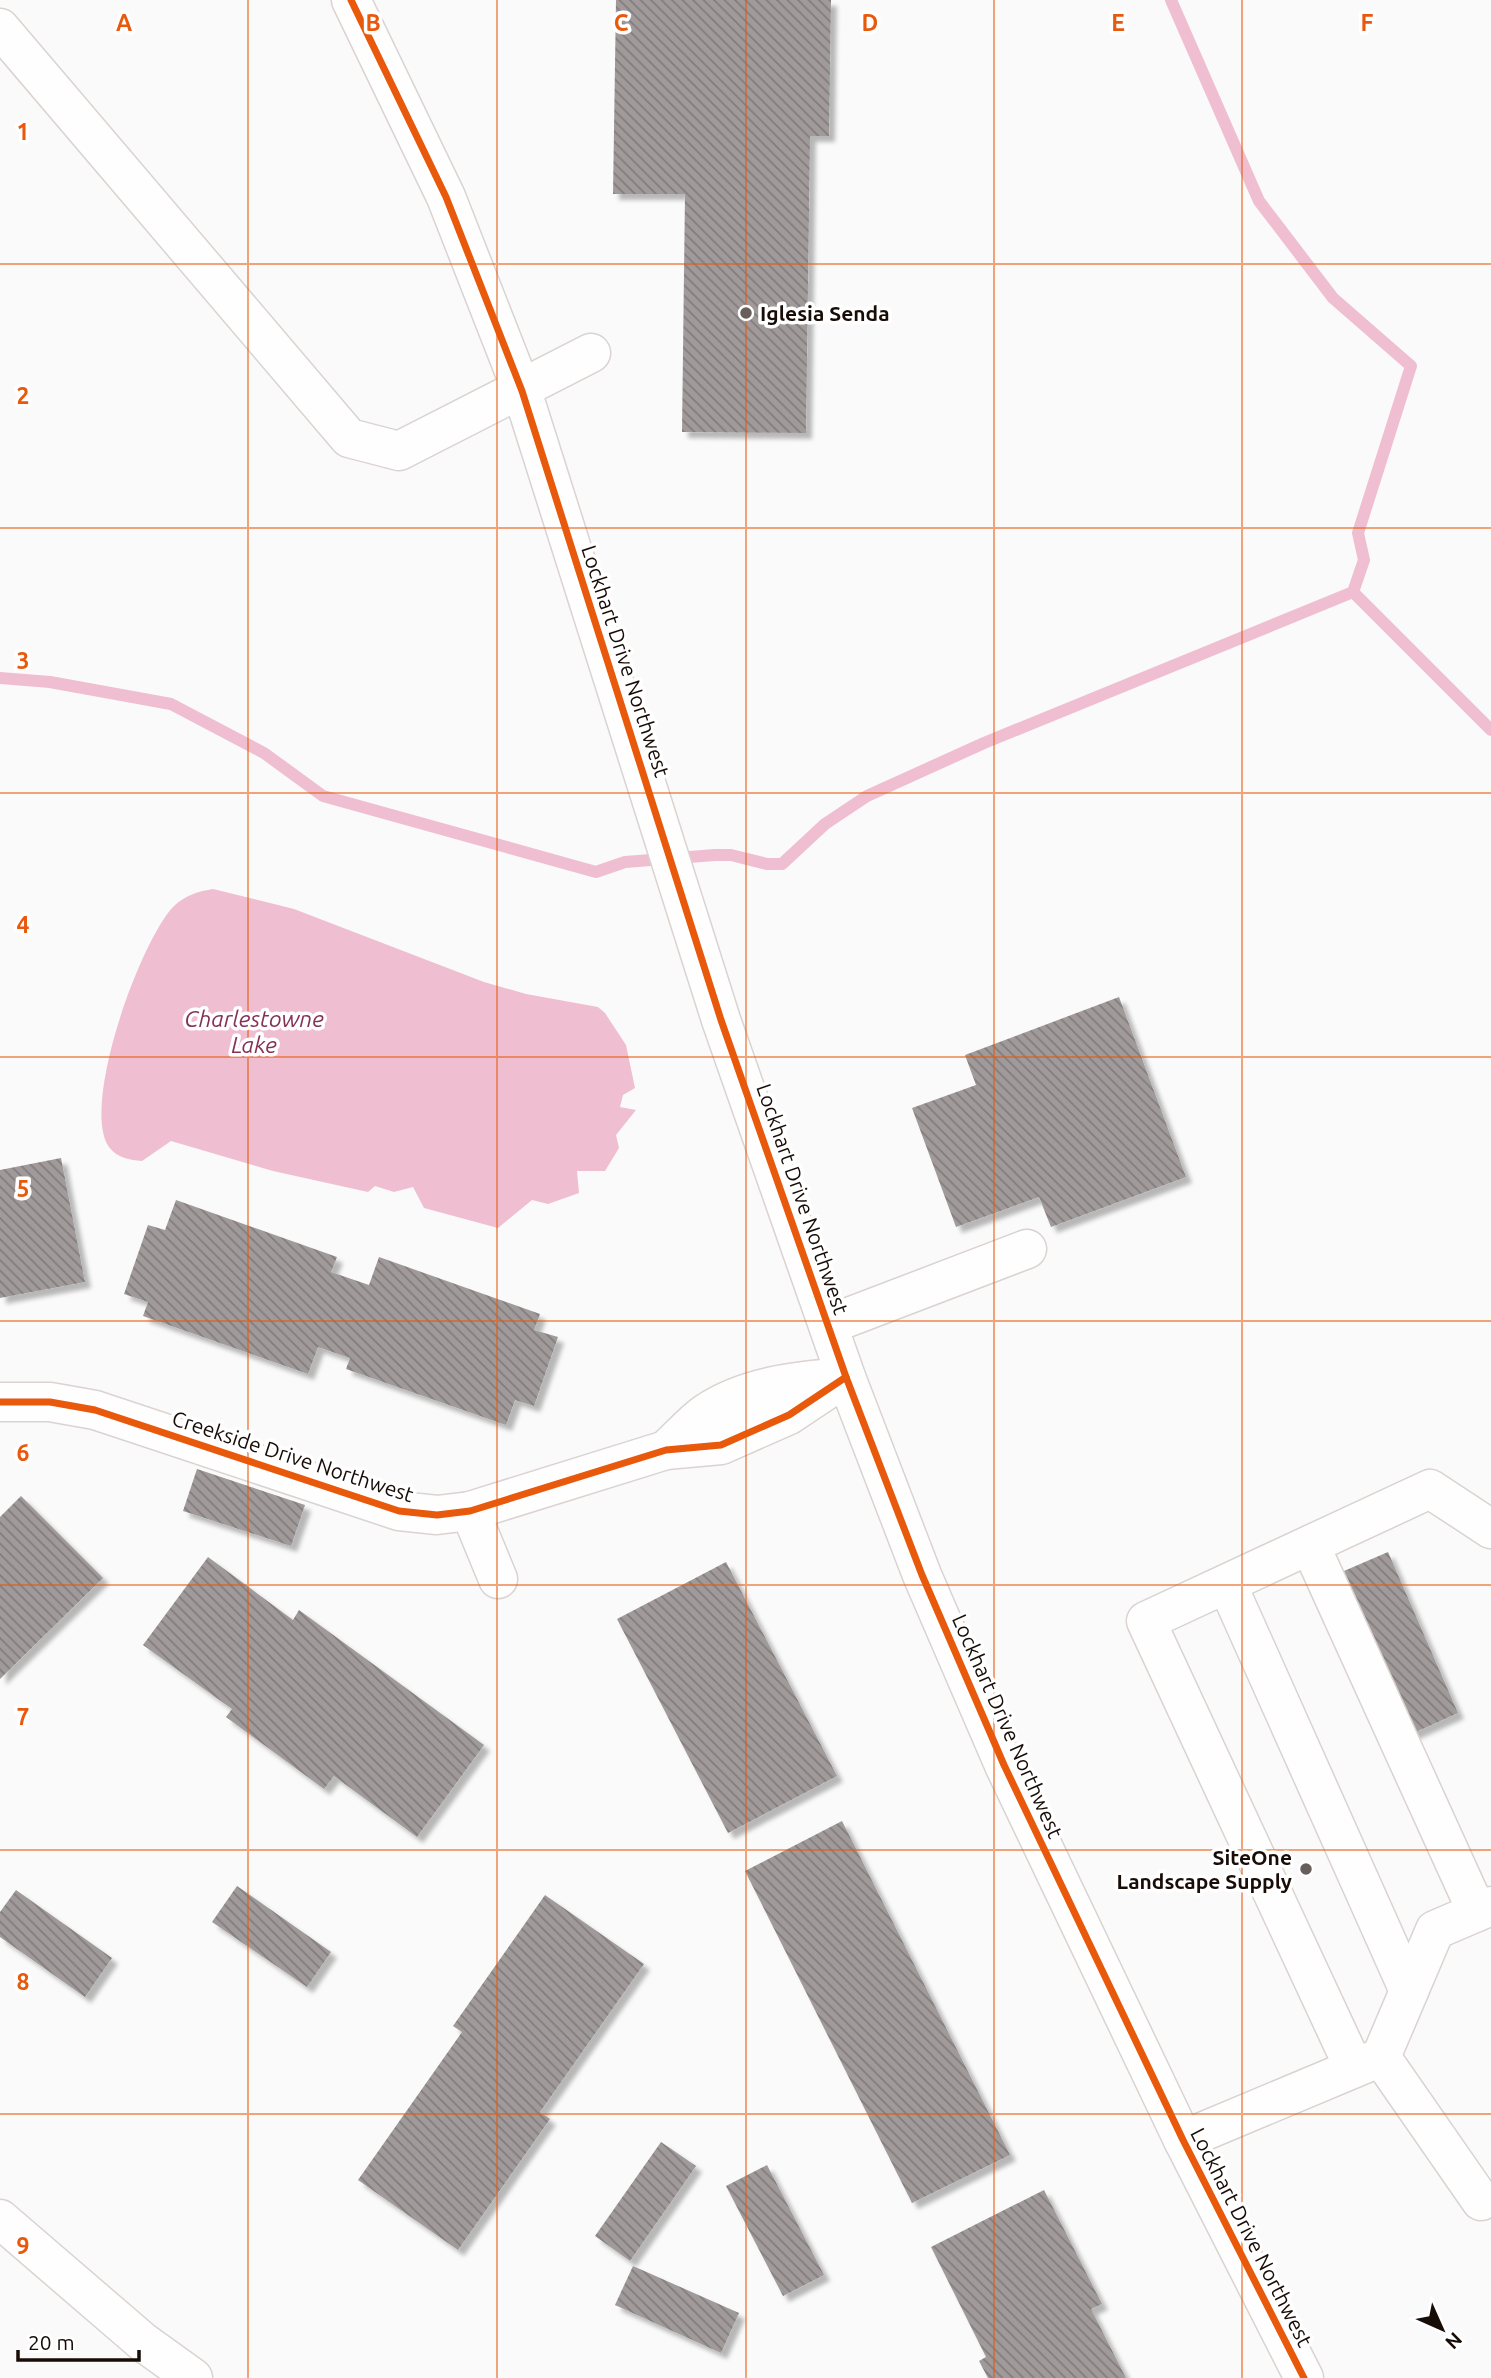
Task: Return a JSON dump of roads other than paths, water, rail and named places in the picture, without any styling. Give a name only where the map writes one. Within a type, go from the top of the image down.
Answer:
[{"type":"street","name":"Lockhart Drive Northwest","points":[[351,0],[446,197],[522,391],[721,1020],[846,1377],[922,1575],[1004,1765],[1183,2140],[1304,2378]]},
{"type":"street","points":[[0,28],[349,438],[398,451],[522,391],[591,353]]},
{"type":"street","points":[[828,1325],[1027,1249]]},
{"type":"street","name":"Creekside Drive Northwest","points":[[0,1402],[50,1402],[95,1410],[399,1511],[438,1515],[470,1511],[666,1450],[707,1413],[730,1401],[781,1382],[846,1377]]},
{"type":"street","points":[[1481,2201],[1368,2063],[1146,1621],[1430,1489],[1491,1529]]},
{"type":"street","points":[[470,1511],[498,1579]]},
{"type":"street","points":[[1183,2140],[1368,2063],[1409,1991],[1435,1930],[1484,1909],[1310,1545]]},
{"type":"street","points":[[1227,1584],[1409,1991]]},
{"type":"street","points":[[0,2218],[143,2342],[192,2378]]},
{"type":"water","name":"Charlestowne Lake","points":[[213,889],[294,909],[484,982],[526,994],[598,1007],[626,1045],[635,1088],[623,1095],[620,1107],[636,1110],[616,1135],[619,1148],[605,1171],[577,1171],[579,1193],[548,1204],[532,1200],[498,1228],[424,1208],[413,1187],[394,1192],[375,1186],[368,1192],[273,1171],[171,1141],[142,1161],[116,1154],[109,1147],[102,1126],[102,1097],[108,1061],[131,986],[161,924],[174,906],[192,894]]},
{"type":"waterway","points":[[0,678],[50,682],[171,704],[264,753],[323,796],[596,872],[625,862],[715,855],[731,855],[767,864],[782,864],[825,824],[867,796],[984,743],[1353,592],[1364,560],[1358,533],[1411,366],[1333,298],[1259,201],[1171,0]]},
{"type":"waterway","points":[[1353,592],[1491,730]]},
{"type":"place","name":"Iglesia Senda","points":[[746,313]]},
{"type":"place","name":"SiteOne Landscape Supply","points":[[1306,1869]]}]
